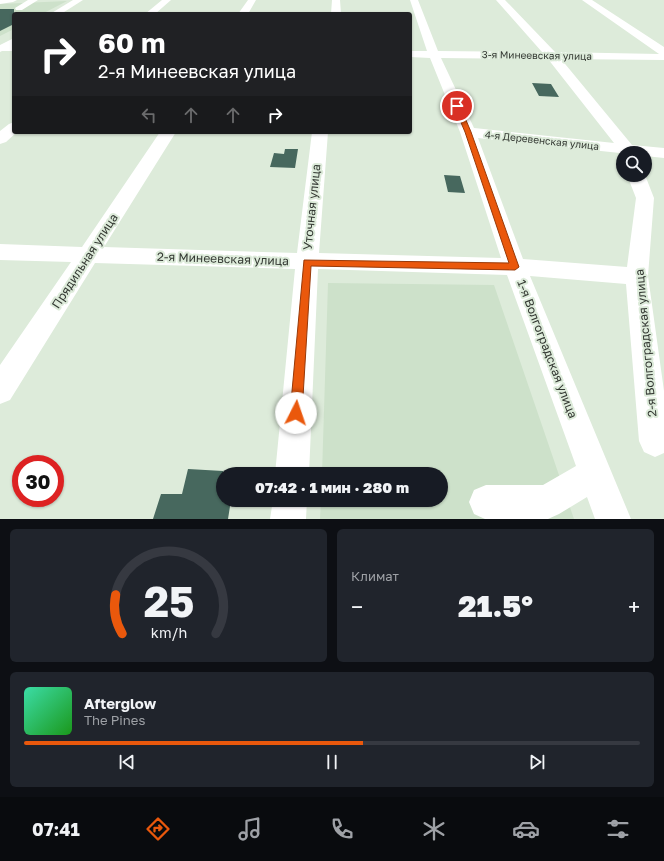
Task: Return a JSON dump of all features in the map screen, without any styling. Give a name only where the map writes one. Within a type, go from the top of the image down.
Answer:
[{"type":"main road","points":[[0,1],[13,0]]},
{"type":"main road","points":[[19,8],[34,0]]},
{"type":"main road","points":[[58,12],[79,0]]},
{"type":"main road","points":[[65,12],[86,0]]},
{"type":"main road","points":[[152,12],[166,0]]},
{"type":"main road","points":[[244,12],[252,0]]},
{"type":"main road","points":[[336,0],[336,12]]},
{"type":"main road","name":"1-я Волгоградская улица","points":[[414,0],[434,54],[468,132],[515,267],[613,519]]},
{"type":"main road","points":[[500,0],[552,56],[623,146]]},
{"type":"main road","points":[[586,0],[664,52]]},
{"type":"main road","points":[[1,48],[12,39]]},
{"type":"main road","points":[[1,48],[12,42]]},
{"type":"main road","points":[[1,48],[12,48]]},
{"type":"main road","name":"3-я Минеевская улица","points":[[412,54],[664,57]]},
{"type":"main road","points":[[0,139],[12,129]]},
{"type":"main road","name":"4-я Деревенская улица","points":[[468,132],[616,150]]},
{"type":"main road","name":"Прядильная улица","points":[[0,390],[90,255],[167,134]]},
{"type":"main road","name":"Уточная улица","points":[[292,467],[307,262],[320,134]]},
{"type":"main road","name":"4-я Деревенская улица","points":[[652,152],[664,153]]},
{"type":"main road","name":"2-я Волгоградская улица","points":[[639,182],[645,198],[637,276],[655,440]]},
{"type":"main road","name":"2-я Минеевская улица","points":[[0,252],[515,267],[637,276]]},
{"type":"main road","points":[[486,502],[547,502],[595,473]]},
{"type":"main road","points":[[288,519],[289,507]]},
{"type":"shaded area","points":[[67,1],[46,12],[12,12],[12,30],[0,36],[0,4]]},
{"type":"shaded area","points":[[328,283],[494,285],[574,519],[320,519],[321,507],[448,507],[448,467],[322,467]]},
{"type":"building","points":[[0,9],[14,9],[14,12],[12,12],[12,25],[0,31]]},
{"type":"building","points":[[532,83],[551,84],[559,97],[539,96]]},
{"type":"building","points":[[285,149],[298,149],[295,168],[270,167],[274,153],[284,154]]},
{"type":"building","points":[[444,175],[460,176],[465,193],[448,192]]},
{"type":"building","points":[[188,469],[216,471],[216,507],[230,507],[228,519],[153,519],[161,494],[182,494]]},
{"type":"route","points":[[296,413],[307,262],[515,267],[468,132],[457,106]]}]
